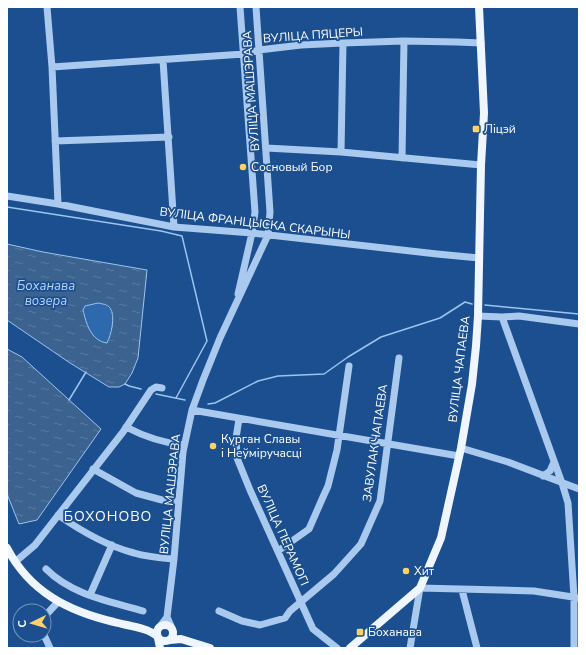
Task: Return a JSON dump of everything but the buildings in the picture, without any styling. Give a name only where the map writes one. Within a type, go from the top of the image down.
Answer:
[{"type":"main road","name":"ВУЛІЦА ЧАПАЕВА","points":[[350,648],[420,588],[441,538],[460,452],[476,354],[478,316],[481,165],[484,113],[479,7]]},
{"type":"main road","points":[[7,548],[15,562],[33,583],[58,602],[89,615],[148,630],[162,641],[169,637],[177,637],[210,648]]},
{"type":"main road","points":[[148,630],[166,624],[169,637]]},
{"type":"main road","points":[[160,626],[157,631],[160,648]]},
{"type":"street","points":[[47,7],[52,67],[58,204]]},
{"type":"street","name":"ВУЛІЦА МАШЭРАВА","points":[[234,310],[252,233],[254,212],[240,7]]},
{"type":"street","name":"ВУЛІЦА МАШЭРАВА","points":[[160,626],[167,617],[174,559],[184,445],[192,410],[203,380],[268,236],[270,212],[256,7]]},
{"type":"street","points":[[402,158],[404,41]]},
{"type":"street","name":"ВУЛІЦА ПЯЦЕРЫ","points":[[52,67],[244,54],[259,50],[301,45],[404,41],[481,43]]},
{"type":"street","points":[[341,152],[343,43]]},
{"type":"street","points":[[163,60],[174,227]]},
{"type":"street","points":[[55,141],[169,137]]},
{"type":"street","points":[[266,148],[341,152],[481,165]]},
{"type":"street","name":"ВУЛІЦА ФРАНЦЫСКА СКАРЫНЫ","points":[[7,196],[58,204],[174,227],[252,233],[268,236],[479,258]]},
{"type":"street","points":[[478,316],[519,316],[579,324]]},
{"type":"street","points":[[502,317],[568,503],[577,597],[574,648]]},
{"type":"street","name":"ЗАВУЛАК ЧАПАЕВА","points":[[218,611],[242,622],[260,624],[285,618],[301,602],[334,574],[361,544],[380,501],[399,358]]},
{"type":"street","points":[[278,551],[309,529],[328,486],[339,436],[349,366]]},
{"type":"street","points":[[15,562],[35,545],[126,427],[151,390],[156,387],[162,388]]},
{"type":"street","points":[[192,410],[388,444],[460,452],[508,462],[579,489]]},
{"type":"street","name":"ВУЛІЦА ПЕРАМОГІ","points":[[239,419],[236,438],[237,458],[313,629],[337,648]]},
{"type":"street","points":[[126,427],[154,440],[169,444],[184,445]]},
{"type":"street","points":[[543,476],[550,471],[554,462]]},
{"type":"street","points":[[94,469],[136,493],[162,500],[178,501]]},
{"type":"street","points":[[58,515],[95,538],[135,554],[174,559]]},
{"type":"street","points":[[90,596],[112,545]]},
{"type":"street","points":[[46,569],[66,585],[76,590],[90,596],[143,611]]},
{"type":"street","points":[[410,648],[420,588],[534,591],[577,597]]},
{"type":"street","points":[[462,590],[477,648]]},
{"type":"street","points":[[52,608],[58,602]]},
{"type":"street","points":[[167,617],[169,637]]},
{"type":"shaded area","points":[[98,303],[105,305],[112,313],[112,331],[107,343],[101,342],[90,331],[83,310],[85,306]]},
{"type":"water","name":"Боханава возера","points":[[7,244],[43,252],[147,270],[138,358],[132,373],[125,384],[119,387],[109,387],[70,363],[7,320]],"holes":[[[98,303],[106,305],[112,311],[113,320],[107,343],[101,342],[90,331],[83,310],[85,306]]]},
{"type":"water","points":[[7,349],[22,357],[101,429],[37,520],[19,524],[7,494]]},
{"type":"waterway","points":[[7,207],[161,231],[182,236],[207,341],[176,398]]},
{"type":"waterway","points":[[208,404],[215,403],[258,381],[278,376],[324,374],[381,337],[440,318],[465,302],[472,304]]},
{"type":"waterway","points":[[485,305],[579,314]]},
{"type":"waterway","points":[[69,400],[86,372]]},
{"type":"waterway","points":[[125,384],[141,389]]},
{"type":"waterway","points":[[156,394],[185,400]]},
{"type":"place","name":"Ліцэй","points":[[476,129]]},
{"type":"place","name":"Сосновый Бор","points":[[243,167]]},
{"type":"place","name":"Курган Славы і Неўміручасці","points":[[213,446]]},
{"type":"place","name":"Хит","points":[[406,571]]},
{"type":"place","name":"Боханава","points":[[360,632]]},
{"type":"district","name":"БОХОНОВО","points":[[108,516]]}]
